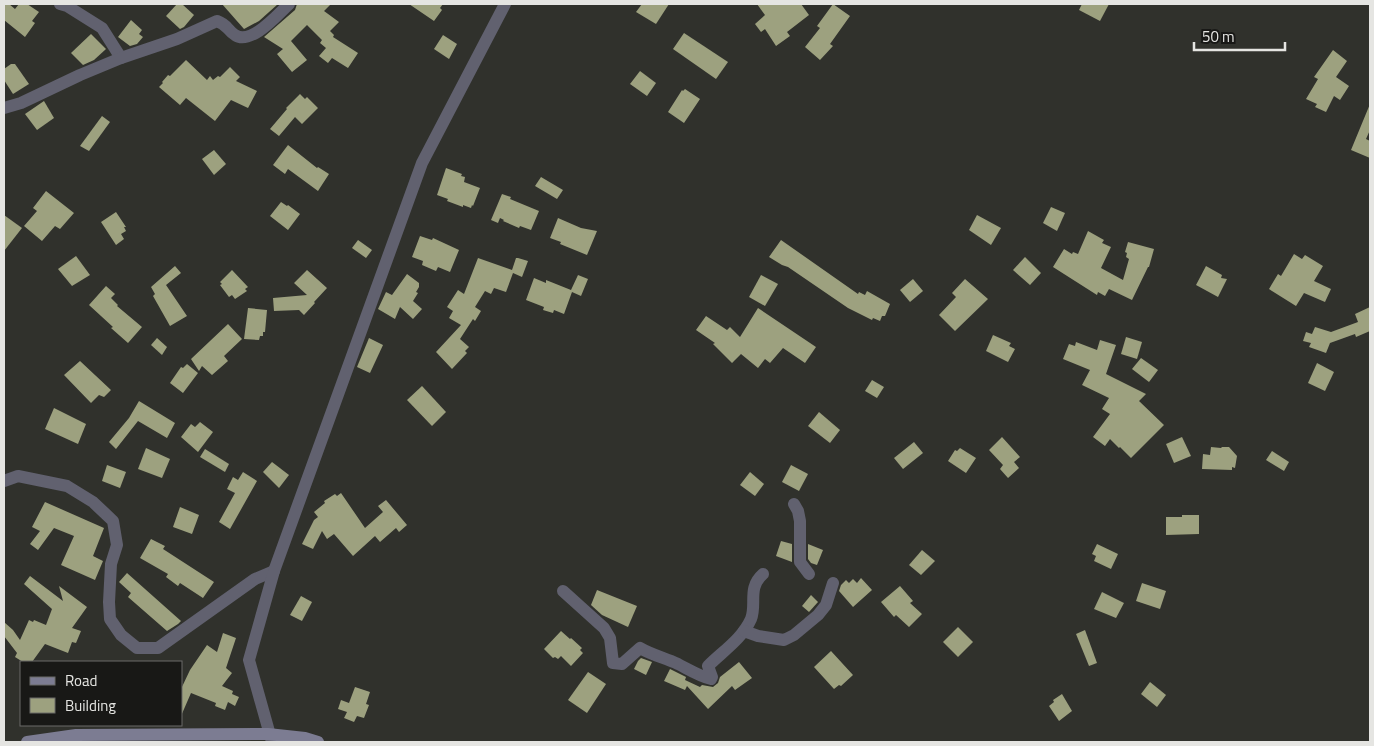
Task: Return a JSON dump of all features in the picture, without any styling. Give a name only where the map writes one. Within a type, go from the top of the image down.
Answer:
[{"type":"street","points":[[60,4],[67,6],[102,28],[121,58]]},
{"type":"street","points":[[4,108],[21,103],[121,58],[177,39],[217,21],[226,24],[236,36],[246,38],[259,32],[290,4]]},
{"type":"street","points":[[270,738],[249,660],[274,571],[422,163],[505,4]]},
{"type":"street","points":[[4,481],[18,476],[67,486],[93,502],[112,521],[117,545],[111,564],[110,619],[122,635],[137,648],[158,648],[255,579],[274,571]]},
{"type":"street","points":[[794,504],[800,521],[800,562],[809,574]]},
{"type":"street","points":[[563,591],[604,628],[610,638],[613,663],[622,664],[640,648],[653,656],[678,664],[686,670],[696,672],[708,666],[741,636],[751,618],[752,597],[758,578],[763,574]]},
{"type":"street","points":[[744,631],[784,640],[794,635],[826,605],[833,584]]},
{"type":"street","points":[[27,742],[61,740],[76,735],[165,738],[305,738],[318,742]]},
{"type":"building","points":[[4,4],[9,4],[15,9],[19,4],[27,4],[39,12],[32,21],[35,23],[25,37],[4,20]]},
{"type":"building","points":[[177,4],[182,4],[194,15],[180,29],[166,16]]},
{"type":"building","points":[[222,4],[278,4],[259,21],[244,29]]},
{"type":"building","points":[[297,4],[331,4],[324,11],[339,22],[330,31],[334,35],[333,37],[358,53],[348,68],[332,58],[328,63],[319,56],[326,48],[320,43],[322,40],[307,25],[291,41],[307,60],[292,72],[277,54],[283,49],[264,37],[295,10]]},
{"type":"building","points":[[409,4],[443,4],[440,8],[442,10],[434,21]]},
{"type":"building","points":[[642,4],[669,4],[656,24],[636,12]]},
{"type":"building","points":[[757,4],[801,4],[809,15],[787,32],[790,36],[776,46],[765,29],[761,32],[755,24],[765,15]]},
{"type":"building","points":[[833,4],[850,16],[830,44],[833,46],[820,60],[805,47],[820,28],[817,26]]},
{"type":"building","points":[[1082,4],[1109,4],[1100,21],[1079,10]]},
{"type":"building","points":[[131,20],[142,30],[139,34],[143,37],[137,44],[130,46],[118,37]]},
{"type":"building","points":[[684,33],[728,62],[716,79],[673,49]]},
{"type":"building","points":[[91,34],[106,49],[94,60],[83,65],[71,53]]},
{"type":"building","points":[[443,35],[457,44],[449,59],[434,49]]},
{"type":"building","points":[[1333,50],[1347,61],[1336,77],[1349,86],[1340,100],[1334,96],[1326,112],[1315,107],[1317,104],[1306,99],[1318,79],[1314,77]]},
{"type":"building","points":[[186,60],[207,80],[210,76],[213,80],[218,76],[220,77],[230,67],[240,77],[236,81],[257,91],[248,108],[231,100],[215,121],[186,98],[180,105],[159,87],[168,75],[170,76]]},
{"type":"building","points":[[11,64],[15,64],[29,84],[13,94],[4,80],[4,69]]},
{"type":"building","points":[[640,71],[656,83],[647,96],[630,84]]},
{"type":"building","points":[[685,89],[700,99],[684,123],[668,112],[682,90]]},
{"type":"building","points":[[300,94],[305,99],[307,97],[318,108],[302,124],[295,117],[279,136],[270,129],[286,108]]},
{"type":"building","points":[[44,101],[54,118],[37,130],[25,114]]},
{"type":"building","points":[[1370,104],[1370,130],[1366,139],[1370,141],[1370,158],[1351,150]]},
{"type":"building","points":[[102,116],[110,122],[89,151],[80,146]]},
{"type":"building","points":[[288,145],[317,168],[329,174],[318,191],[288,169],[285,174],[273,165]]},
{"type":"building","points":[[214,150],[226,164],[214,175],[202,159]]},
{"type":"building","points":[[446,168],[462,174],[461,176],[465,177],[464,182],[480,188],[471,208],[447,201],[448,199],[437,195]]},
{"type":"building","points":[[541,177],[563,190],[557,199],[535,186]]},
{"type":"building","points":[[46,191],[74,213],[60,229],[55,226],[42,241],[24,226],[37,211],[33,208]]},
{"type":"building","points":[[502,194],[539,211],[531,230],[520,226],[519,228],[500,218],[498,223],[491,220]]},
{"type":"building","points":[[281,202],[300,214],[288,230],[270,216]]},
{"type":"building","points":[[1051,207],[1065,213],[1057,231],[1043,223]]},
{"type":"building","points":[[116,212],[126,227],[124,227],[126,231],[121,234],[124,239],[116,245],[101,222]]},
{"type":"building","points":[[4,215],[22,228],[4,251]]},
{"type":"building","points":[[977,215],[1001,228],[991,245],[969,230]]},
{"type":"building","points":[[558,218],[581,228],[597,231],[587,255],[550,238]]},
{"type":"building","points":[[1088,231],[1104,240],[1102,243],[1111,247],[1101,268],[1123,280],[1129,259],[1126,257],[1127,253],[1125,252],[1128,242],[1154,249],[1149,267],[1132,300],[1109,289],[1105,296],[1098,292],[1097,295],[1053,267],[1064,249],[1072,254],[1073,252],[1078,254]]},
{"type":"building","points":[[420,236],[432,240],[433,238],[459,250],[450,272],[438,267],[436,271],[422,265],[423,261],[412,257]]},
{"type":"building","points":[[358,240],[372,250],[366,258],[352,248]]},
{"type":"building","points":[[781,240],[858,294],[859,292],[865,295],[867,291],[890,304],[885,316],[882,316],[880,321],[873,318],[872,320],[848,308],[788,267],[769,257]]},
{"type":"building","points":[[1294,254],[1302,259],[1305,255],[1323,266],[1314,281],[1331,289],[1325,302],[1304,293],[1296,306],[1269,289],[1278,274],[1281,276]]},
{"type":"building","points":[[76,256],[90,275],[72,286],[58,269]]},
{"type":"building","points":[[1025,257],[1041,273],[1030,285],[1013,270]]},
{"type":"building","points":[[478,258],[512,270],[516,258],[528,261],[522,277],[513,273],[506,292],[494,288],[491,294],[485,291],[475,307],[481,311],[475,321],[473,319],[460,339],[469,347],[465,351],[467,353],[452,369],[436,352],[461,325],[449,318],[453,311],[447,307],[458,290],[464,294]]},
{"type":"building","points":[[175,266],[181,273],[166,285],[187,316],[170,326],[153,296],[155,294],[151,287]]},
{"type":"building","points":[[1206,266],[1222,275],[1221,278],[1227,279],[1218,297],[1196,285]]},
{"type":"building","points":[[232,270],[248,287],[245,289],[247,291],[235,299],[232,295],[229,297],[220,285],[222,284],[220,282]]},
{"type":"building","points":[[307,270],[327,288],[315,303],[304,315],[299,310],[274,311],[273,298],[307,295],[294,283]]},
{"type":"building","points":[[407,274],[419,283],[416,292],[418,293],[413,301],[422,309],[413,319],[400,307],[395,319],[378,309],[386,292],[392,295]]},
{"type":"building","points":[[578,275],[588,279],[581,296],[572,292],[564,314],[554,310],[553,313],[543,310],[544,307],[526,300],[534,278],[546,283],[546,280],[571,290]]},
{"type":"building","points":[[761,275],[778,284],[765,306],[749,297]]},
{"type":"building","points":[[913,279],[923,291],[910,302],[900,290]]},
{"type":"building","points":[[965,279],[988,299],[955,331],[939,315],[956,297],[952,293]]},
{"type":"building","points":[[106,286],[115,294],[111,298],[117,306],[142,327],[128,343],[89,305]]},
{"type":"building","points":[[1370,307],[1370,331],[1356,337],[1355,334],[1330,343],[1326,353],[1309,347],[1311,343],[1303,341],[1306,332],[1312,334],[1315,327],[1331,332],[1358,322],[1355,314]]},
{"type":"building","points":[[248,308],[267,310],[265,332],[263,332],[263,336],[260,336],[259,340],[244,339]]},
{"type":"building","points":[[758,308],[816,347],[805,363],[783,348],[770,363],[765,359],[758,368],[741,354],[732,363],[713,344],[715,343],[696,330],[706,316],[727,330],[730,327],[740,337]]},
{"type":"building","points":[[228,324],[242,339],[224,356],[228,361],[212,375],[202,366],[199,371],[191,359]]},
{"type":"building","points":[[993,335],[1011,343],[1009,346],[1015,349],[1008,362],[986,351]]},
{"type":"building","points":[[1126,337],[1142,342],[1137,359],[1121,354]]},
{"type":"building","points":[[157,338],[167,347],[162,355],[151,345]]},
{"type":"building","points":[[369,338],[383,345],[370,373],[357,367]]},
{"type":"building","points":[[1100,340],[1116,345],[1106,374],[1146,394],[1139,401],[1164,425],[1131,458],[1110,439],[1105,446],[1093,437],[1110,414],[1102,409],[1109,398],[1082,385],[1090,370],[1063,359],[1069,344],[1075,346],[1076,342],[1097,350]]},
{"type":"building","points":[[1141,358],[1158,370],[1149,382],[1132,369]]},
{"type":"building","points":[[80,361],[111,390],[104,397],[99,395],[91,403],[64,375]]},
{"type":"building","points":[[1317,363],[1334,372],[1325,391],[1308,383]]},
{"type":"building","points":[[187,364],[198,373],[183,393],[170,383],[181,367],[183,368]]},
{"type":"building","points":[[872,380],[884,387],[877,398],[865,391]]},
{"type":"building","points":[[422,386],[446,412],[432,426],[407,400]]},
{"type":"building","points":[[139,401],[175,423],[167,438],[138,421],[116,449],[109,442],[129,418]]},
{"type":"building","points":[[54,408],[86,424],[78,444],[45,429]]},
{"type":"building","points":[[819,412],[840,430],[830,443],[808,426]]},
{"type":"building","points":[[200,422],[213,432],[198,452],[181,437],[191,424],[195,427]]},
{"type":"building","points":[[1002,437],[1020,457],[1014,462],[1019,468],[1008,478],[1000,469],[1003,465],[989,450]]},
{"type":"building","points":[[1182,437],[1191,456],[1174,463],[1166,444]]},
{"type":"building","points":[[914,442],[923,453],[903,469],[894,458]]},
{"type":"building","points":[[1211,447],[1229,447],[1237,456],[1235,468],[1232,467],[1232,470],[1202,469],[1203,454],[1210,455]]},
{"type":"building","points":[[146,448],[170,459],[162,478],[138,469]]},
{"type":"building","points":[[960,448],[976,458],[966,473],[948,461],[955,450],[957,451]]},
{"type":"building","points":[[205,449],[229,464],[225,472],[200,457]]},
{"type":"building","points":[[1272,451],[1289,462],[1284,471],[1266,460]]},
{"type":"building","points":[[272,462],[289,475],[279,488],[263,472]]},
{"type":"building","points":[[107,465],[126,472],[120,488],[102,481]]},
{"type":"building","points":[[791,465],[808,474],[799,491],[782,482]]},
{"type":"building","points":[[243,472],[257,481],[230,529],[219,522],[235,493],[227,489],[233,477],[238,480]]},
{"type":"building","points":[[750,472],[764,484],[755,496],[740,485]]},
{"type":"building","points":[[341,493],[365,528],[383,512],[378,506],[386,500],[407,525],[399,532],[396,528],[380,542],[375,536],[353,556],[334,534],[327,539],[322,531],[313,549],[302,544],[314,520],[318,517],[314,512],[325,503],[324,501],[335,494],[337,496]]},
{"type":"building","points":[[45,502],[104,528],[93,556],[103,561],[95,580],[61,565],[74,536],[54,528],[38,550],[30,544],[40,531],[32,527]]},
{"type":"building","points":[[180,507],[199,515],[192,534],[173,527]]},
{"type":"building","points":[[1182,515],[1199,515],[1199,534],[1166,535],[1166,517],[1182,517]]},
{"type":"building","points":[[151,539],[165,546],[163,549],[214,582],[203,598],[180,583],[178,586],[166,577],[168,574],[140,558]]},
{"type":"building","points":[[781,541],[792,544],[792,562],[776,556]]},
{"type":"building","points":[[808,544],[823,550],[817,565],[811,563],[808,559]]},
{"type":"building","points":[[1097,544],[1118,554],[1111,569],[1094,561],[1096,556],[1092,554]]},
{"type":"building","points":[[922,550],[935,561],[921,575],[909,565]]},
{"type":"building","points":[[127,573],[181,621],[167,631],[128,597],[131,593],[119,582]]},
{"type":"building","points":[[30,576],[63,601],[59,586],[87,607],[72,628],[81,631],[76,643],[72,642],[68,653],[45,644],[33,661],[21,661],[15,657],[17,653],[4,636],[4,622],[20,640],[29,620],[46,625],[52,609],[24,584]]},
{"type":"building","points":[[861,578],[872,590],[853,607],[839,591],[841,585],[846,580],[849,583],[853,579],[857,583]]},
{"type":"building","points":[[1142,583],[1166,591],[1160,609],[1136,601]]},
{"type":"building","points":[[900,586],[913,601],[910,603],[922,614],[909,627],[896,615],[894,617],[881,602]]},
{"type":"building","points":[[597,590],[637,606],[628,627],[602,615],[591,605]]},
{"type":"building","points":[[1102,592],[1124,603],[1116,618],[1094,609]]},
{"type":"building","points":[[811,595],[818,602],[809,612],[802,606]]},
{"type":"building","points":[[301,596],[312,602],[302,621],[290,615]]},
{"type":"building","points":[[958,627],[973,642],[958,657],[943,642]]},
{"type":"building","points":[[1085,630],[1097,663],[1089,666],[1076,634]]},
{"type":"building","points":[[561,631],[582,648],[580,650],[583,653],[571,666],[561,656],[558,659],[553,658],[544,649]]},
{"type":"building","points":[[223,633],[236,638],[226,668],[232,673],[222,686],[233,691],[232,694],[239,697],[235,706],[228,702],[225,710],[215,706],[216,703],[191,693],[182,714],[182,687],[190,670],[207,645],[217,652]]},
{"type":"building","points":[[831,651],[853,675],[841,686],[839,685],[834,689],[814,667]]},
{"type":"building","points":[[641,658],[652,662],[646,675],[634,669]]},
{"type":"building","points":[[739,662],[752,678],[735,690],[732,686],[708,709],[687,686],[685,690],[664,681],[670,669],[686,677],[685,680],[700,687],[702,685],[713,687],[718,683],[720,677]]},
{"type":"building","points":[[588,672],[606,684],[587,713],[568,700]]},
{"type":"building","points":[[1150,682],[1166,695],[1157,707],[1141,694]]},
{"type":"building","points":[[355,687],[370,692],[366,704],[369,705],[364,718],[357,716],[354,722],[344,718],[347,712],[338,709],[341,700],[349,703]]},
{"type":"building","points":[[1062,694],[1072,711],[1059,721],[1049,706],[1054,702],[1053,700]]}]
